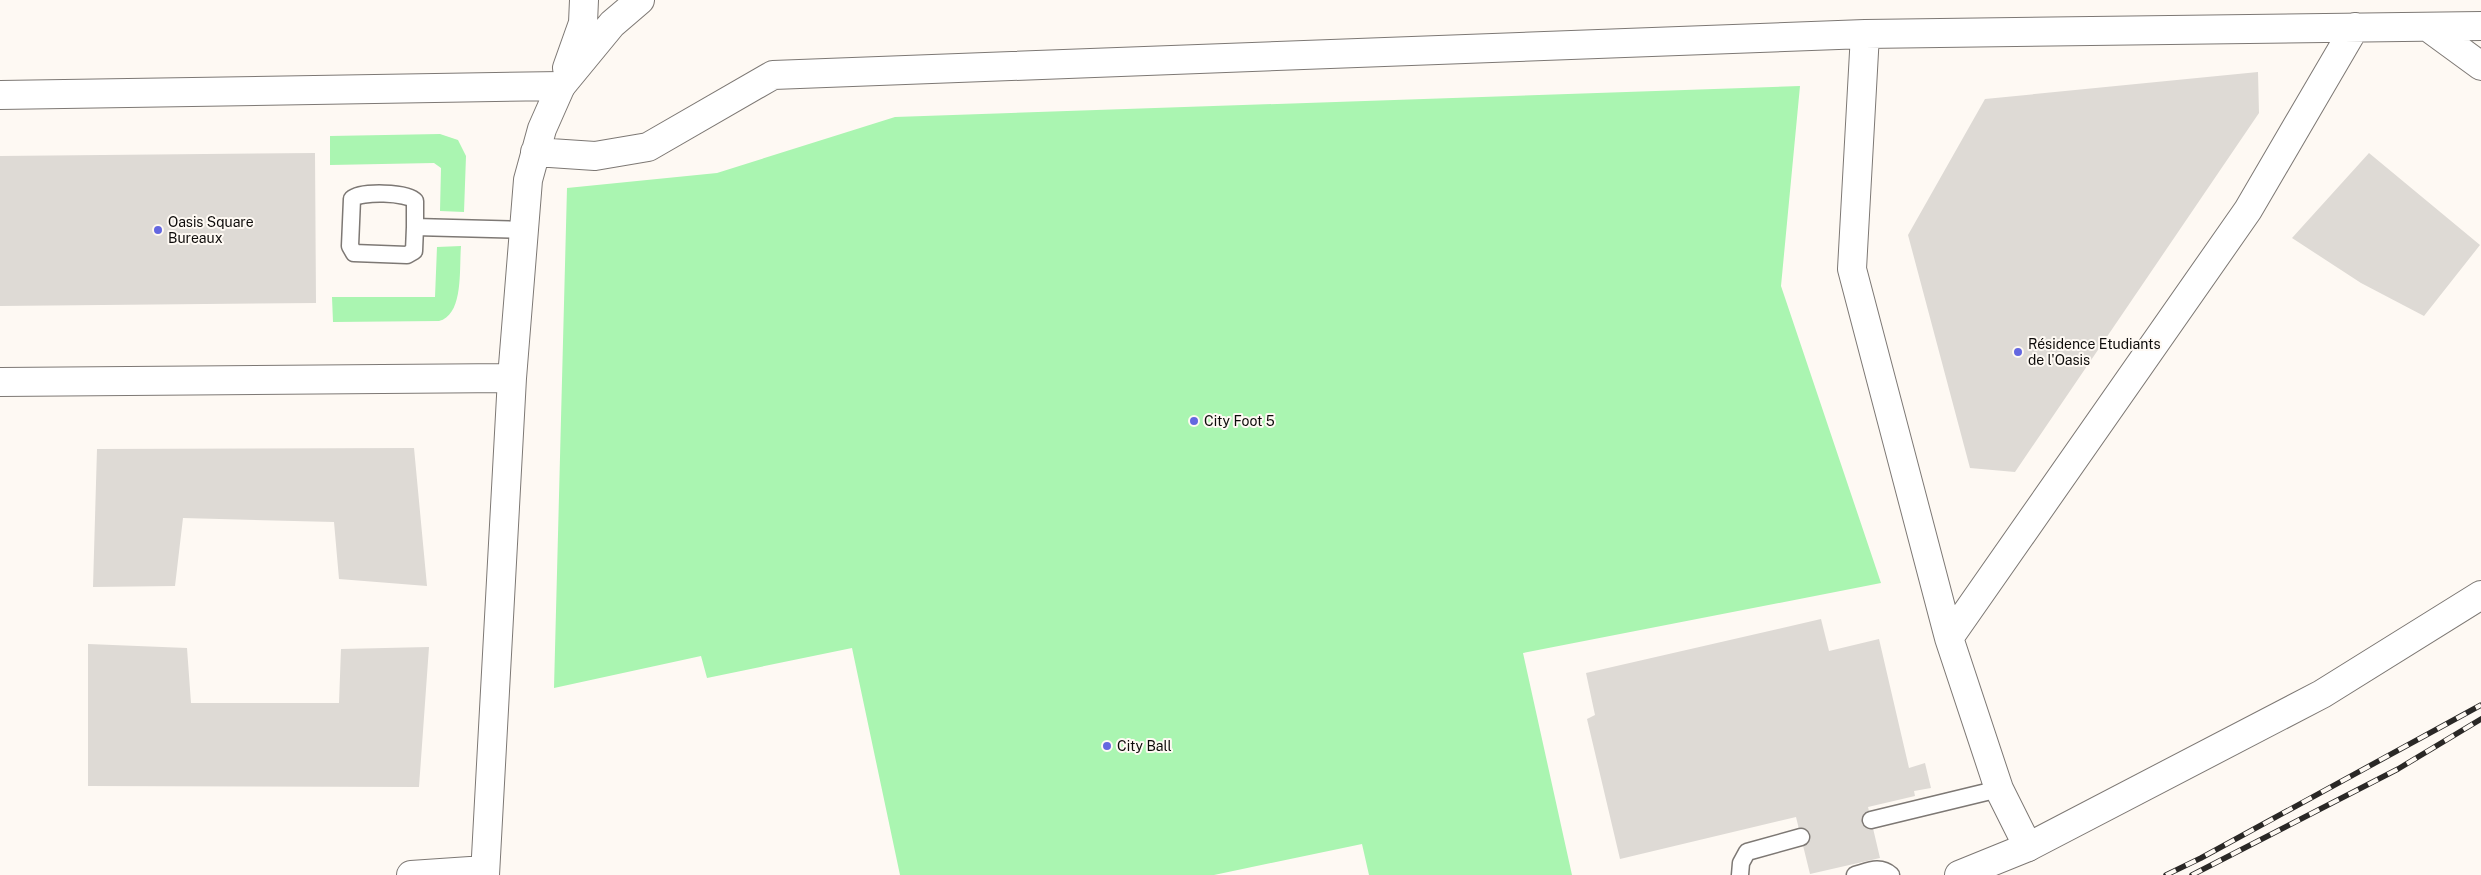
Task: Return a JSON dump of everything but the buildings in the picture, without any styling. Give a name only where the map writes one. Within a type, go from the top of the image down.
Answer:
[{"type":"main road","points":[[411,875],[485,872],[512,378],[528,180],[535,152],[583,23],[584,0]]},
{"type":"main road","points":[[0,95],[560,86],[612,24],[640,0]]},
{"type":"main road","points":[[535,152],[595,156],[648,146],[773,75],[1865,34],[2481,26]]},
{"type":"main road","points":[[1949,638],[2248,210],[2355,27]]},
{"type":"main road","points":[[2429,28],[2481,66]]},
{"type":"main road","points":[[1865,34],[1852,269],[1949,638],[1999,789],[2028,847]]},
{"type":"main road","points":[[0,382],[512,378]]},
{"type":"main road","points":[[1959,875],[2028,847],[2322,694],[2481,596]]},
{"type":"lane","points":[[360,194],[408,196],[415,202],[415,227],[414,251],[407,255],[354,253],[350,246],[352,199],[360,194]]},
{"type":"lane","points":[[415,227],[524,230]]},
{"type":"lane","points":[[1872,820],[1999,789]]},
{"type":"lane","points":[[1740,875],[1741,863],[1747,852],[1801,837]]},
{"type":"lane","points":[[1856,875],[1876,868],[1886,871],[1891,875]]},
{"type":"green space","name":"City Foot 5","points":[[1800,86],[1781,286],[1881,583],[1523,653],[1572,875],[1369,875],[1362,844],[1214,875],[900,875],[852,648],[707,678],[701,656],[554,688],[567,188],[717,173],[895,117]]},
{"type":"green space","points":[[440,134],[458,140],[466,156],[464,212],[440,211],[441,168],[434,163],[330,165],[330,136]]},
{"type":"green space","points":[[461,246],[459,290],[453,310],[447,317],[439,321],[333,322],[332,297],[435,297],[437,247]]},
{"type":"railway","points":[[2166,875],[2201,858],[2481,705]]},
{"type":"railway","points":[[2192,875],[2398,769],[2481,719]]},
{"type":"place","name":"Oasis Square Bureaux","points":[[158,230]]},
{"type":"place","name":"Résidence Etudiants de l'Oasis","points":[[2018,352]]},
{"type":"place","name":"City Foot 5","points":[[1194,421]]},
{"type":"place","name":"City Ball","points":[[1107,746]]}]
